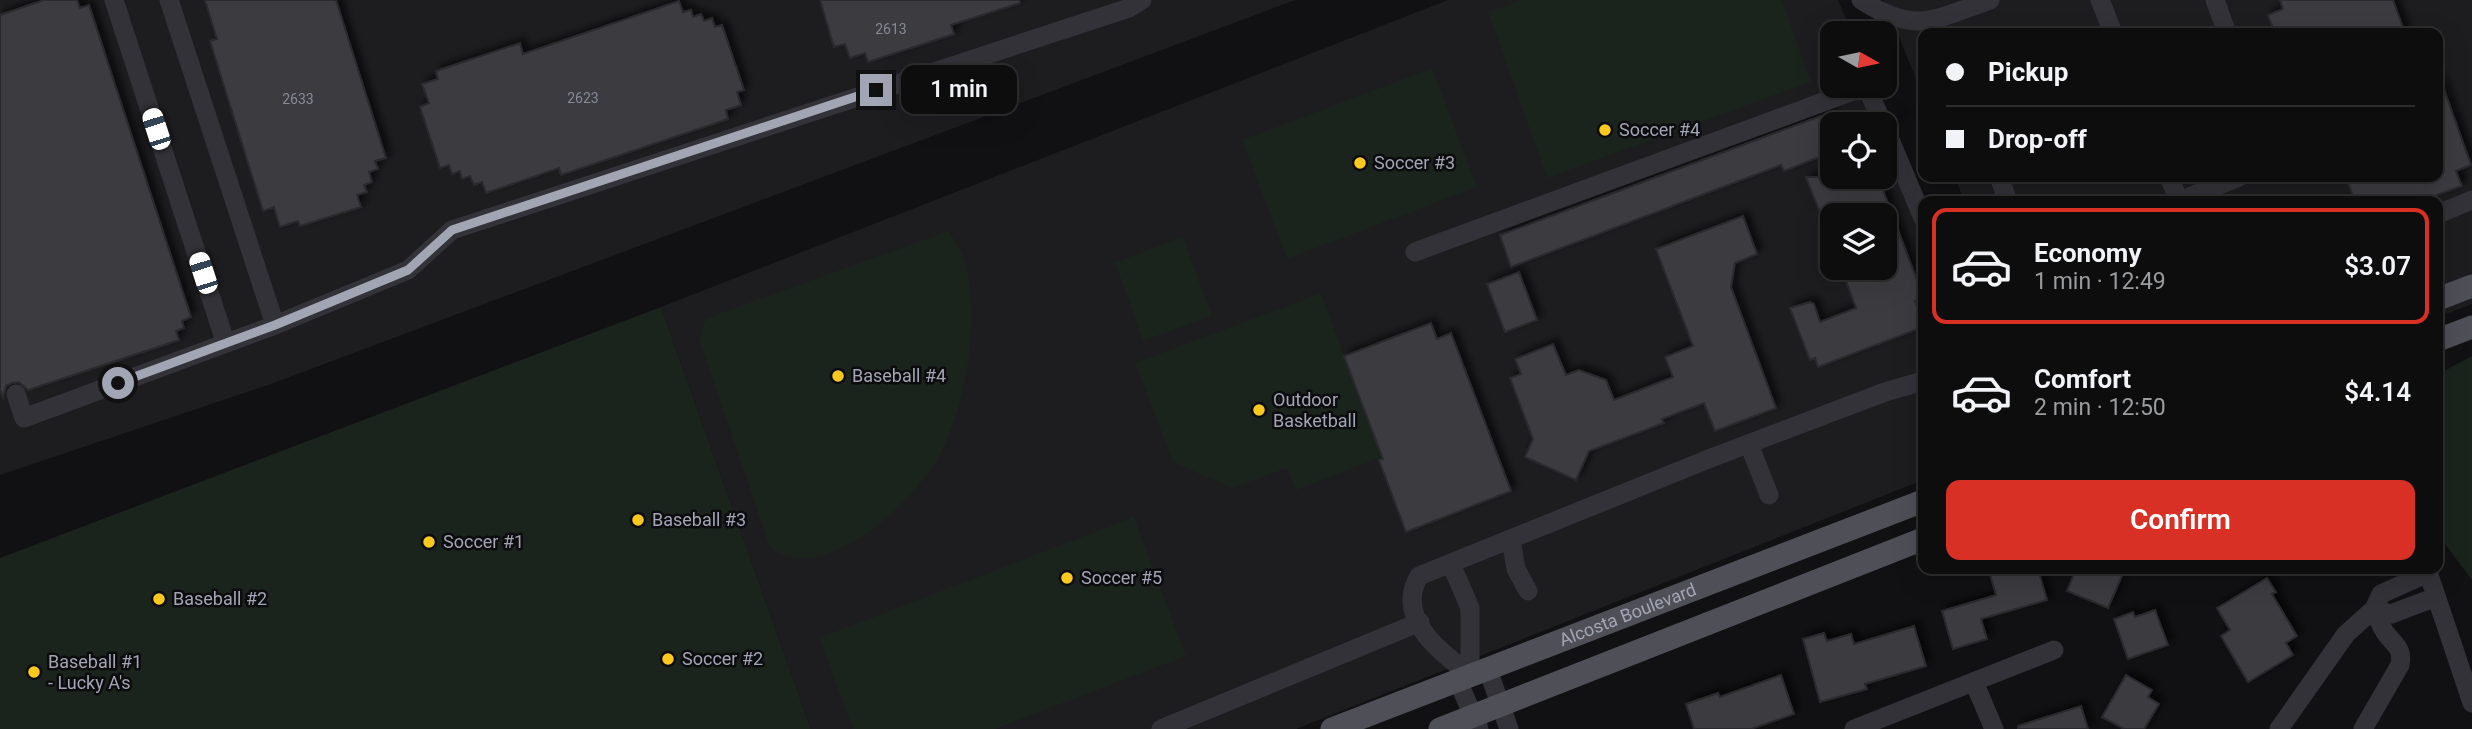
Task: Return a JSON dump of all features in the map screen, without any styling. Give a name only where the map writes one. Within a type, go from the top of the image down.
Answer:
[{"type":"main road","points":[[2443,297],[2472,286]]},
{"type":"main road","points":[[2443,338],[2472,327]]},
{"type":"main road","name":"Alcosta Boulevard","points":[[1332,729],[1471,673],[1918,503]]},
{"type":"main road","points":[[1440,729],[1477,723],[1501,706],[1918,541]]},
{"type":"street","points":[[114,0],[225,341]]},
{"type":"street","points":[[169,0],[275,325]]},
{"type":"street","points":[[16,394],[24,418],[225,341],[275,325],[408,270],[452,230],[1129,8],[1142,0]]},
{"type":"street","points":[[1861,0],[1888,17],[1942,26],[1990,0]]},
{"type":"street","points":[[2100,0],[2111,28]]},
{"type":"street","points":[[2215,0],[2225,28]]},
{"type":"street","points":[[1415,252],[1853,91],[1868,90],[1878,112]]},
{"type":"street","points":[[1897,157],[1918,206]]},
{"type":"street","points":[[2192,196],[2226,182]]},
{"type":"street","points":[[2443,212],[2472,200]]},
{"type":"street","points":[[1509,729],[1501,706],[1471,673],[1435,647],[1426,637],[1411,604],[1413,586],[1419,576],[1749,444],[1885,392],[1918,382]]},
{"type":"street","points":[[1749,444],[1769,495]]},
{"type":"street","points":[[1511,540],[1516,569],[1528,591]]},
{"type":"street","points":[[1451,564],[1470,608],[1471,673],[1477,723]]},
{"type":"street","points":[[2279,729],[2346,634],[2374,609],[2381,594],[2421,574]]},
{"type":"street","points":[[2428,574],[2472,703]]},
{"type":"street","points":[[2374,609],[2391,614],[2436,597]]},
{"type":"street","points":[[2363,729],[2400,665],[2402,656],[2399,648],[2386,634],[2374,609]]},
{"type":"street","points":[[1161,729],[1420,621]]},
{"type":"street","points":[[1854,729],[2054,650]]},
{"type":"street","points":[[1974,682],[1994,729]]},
{"type":"shaded area","points":[[0,0],[1295,0],[271,384],[0,475]]},
{"type":"shaded area","points":[[1448,0],[1838,0],[1847,21],[1820,21],[1820,98],[1880,98],[1886,112],[1820,112],[1820,189],[1897,189],[1897,139],[1921,196],[1918,196],[1918,482],[1296,729],[811,729],[661,307]]},
{"type":"shaded area","name":"Soccer #4","points":[[1521,0],[1782,0],[1811,82],[1547,178],[1488,12]]},
{"type":"shaded area","points":[[1884,0],[2472,0],[2472,304],[2443,315],[2443,196],[1962,196],[1957,182],[2443,182],[2443,28],[1918,28],[1918,84],[1897,32],[1897,21],[1893,21]]},
{"type":"shaded area","name":"Soccer #3","points":[[1432,68],[1477,187],[1287,259],[1242,140]]},
{"type":"shaded area","name":"Baseball #4","points":[[948,231],[961,253],[969,280],[972,311],[970,344],[958,409],[937,460],[907,499],[886,519],[864,536],[840,549],[816,557],[792,557],[770,548],[699,339],[704,322],[710,317]]},
{"type":"shaded area","points":[[1183,237],[1212,316],[1143,341],[1115,262]]},
{"type":"shaded area","name":"Outdoor Basketball","points":[[1321,293],[1382,457],[1296,490],[1287,468],[1232,488],[1173,462],[1135,363]]},
{"type":"shaded area","points":[[661,307],[811,729],[0,729],[0,558]]},
{"type":"shaded area","points":[[2472,356],[2472,580],[2443,541],[2444,371]]},
{"type":"shaded area","name":"Soccer #5","points":[[1134,517],[1186,656],[995,729],[853,729],[819,638]]},
{"type":"building","points":[[44,0],[77,0],[80,8],[89,5],[191,317],[182,321],[184,328],[176,331],[179,340],[28,390],[19,382],[12,383],[6,386],[3,398],[0,389],[0,15]]},
{"type":"building","points":[[205,0],[336,0],[386,158],[375,161],[378,169],[369,172],[372,182],[364,185],[367,192],[357,195],[361,207],[300,226],[298,221],[280,227],[274,207],[263,211],[210,41],[217,39]]},
{"type":"building","points":[[820,0],[1019,0],[1020,3],[951,25],[954,34],[868,62],[865,53],[850,58],[845,44],[834,47]]},
{"type":"building","points":[[2280,0],[2393,0],[2403,28],[2273,28],[2268,15],[2283,9]]},
{"type":"building","points":[[679,1],[683,12],[691,10],[693,17],[701,14],[704,21],[712,18],[715,27],[722,25],[744,90],[737,92],[741,105],[726,110],[728,119],[561,175],[559,168],[486,193],[482,182],[474,185],[470,176],[462,179],[460,171],[452,174],[449,165],[440,168],[420,107],[429,103],[422,84],[438,79],[436,71],[520,43],[523,54]]},
{"type":"building","points":[[2443,86],[2471,165],[2456,171],[2462,186],[2434,196],[2353,196],[2348,182],[2443,182]]},
{"type":"building","points":[[1820,116],[1820,157],[1784,171],[1781,165],[1511,267],[1500,235]]},
{"type":"building","points":[[1806,177],[1820,177],[1820,189],[1883,189],[1888,203],[1820,203],[1820,212]]},
{"type":"building","points":[[1743,216],[1757,254],[1735,263],[1731,287],[1776,408],[1715,431],[1704,403],[1662,419],[1664,423],[1589,451],[1576,480],[1525,457],[1533,439],[1510,378],[1521,374],[1515,359],[1553,344],[1566,375],[1579,370],[1606,380],[1614,400],[1673,377],[1665,357],[1693,346],[1656,249]]},
{"type":"building","points":[[1897,227],[1918,283],[1918,299],[1915,301],[1918,329],[1818,367],[1815,358],[1810,360],[1790,308],[1810,302],[1814,304],[1820,322],[1856,308],[1846,280],[1897,280]]},
{"type":"building","points":[[1519,272],[1537,320],[1505,332],[1487,284]]},
{"type":"building","points":[[1431,323],[1437,339],[1451,333],[1511,491],[1406,532],[1379,460],[1383,459],[1344,356]]},
{"type":"building","points":[[1990,574],[2039,574],[2047,600],[1981,619],[1987,639],[1953,649],[1942,611],[1996,595]]},
{"type":"building","points":[[2074,574],[2123,574],[2108,608],[2067,591]]},
{"type":"building","points":[[2267,578],[2276,592],[2272,594],[2297,636],[2286,643],[2293,655],[2248,682],[2221,636],[2230,630],[2217,608]]},
{"type":"building","points":[[2155,610],[2168,645],[2128,659],[2114,619],[2133,612],[2135,617]]},
{"type":"building","points":[[1914,626],[1926,666],[1865,684],[1867,689],[1820,702],[1803,639],[1824,633],[1827,641],[1851,634],[1854,644]]},
{"type":"building","points":[[1781,675],[1794,714],[1751,729],[1694,729],[1686,704],[1718,693],[1720,697]]},
{"type":"building","points":[[2126,675],[2152,690],[2148,697],[2159,704],[2144,729],[2124,729],[2102,717]]},
{"type":"building","points":[[2081,706],[2088,729],[2018,729],[2018,726]]},
{"type":"place","name":"Soccer #4","points":[[1605,130]]},
{"type":"place","name":"Soccer #3","points":[[1360,163]]},
{"type":"place","name":"Baseball #4","points":[[838,376]]},
{"type":"place","name":"Outdoor Basketball","points":[[1259,410]]},
{"type":"place","name":"Baseball #3","points":[[638,520]]},
{"type":"place","name":"Soccer #1","points":[[429,542]]},
{"type":"place","name":"Soccer #5","points":[[1067,578]]},
{"type":"place","name":"Baseball #2","points":[[159,599]]},
{"type":"place","name":"Soccer #2","points":[[668,659]]},
{"type":"place","name":"Baseball #1 - Lucky A's","points":[[34,672]]},
{"type":"route","points":[[118,383],[212,349],[225,341],[275,325],[408,270],[452,230],[876,90]]}]
